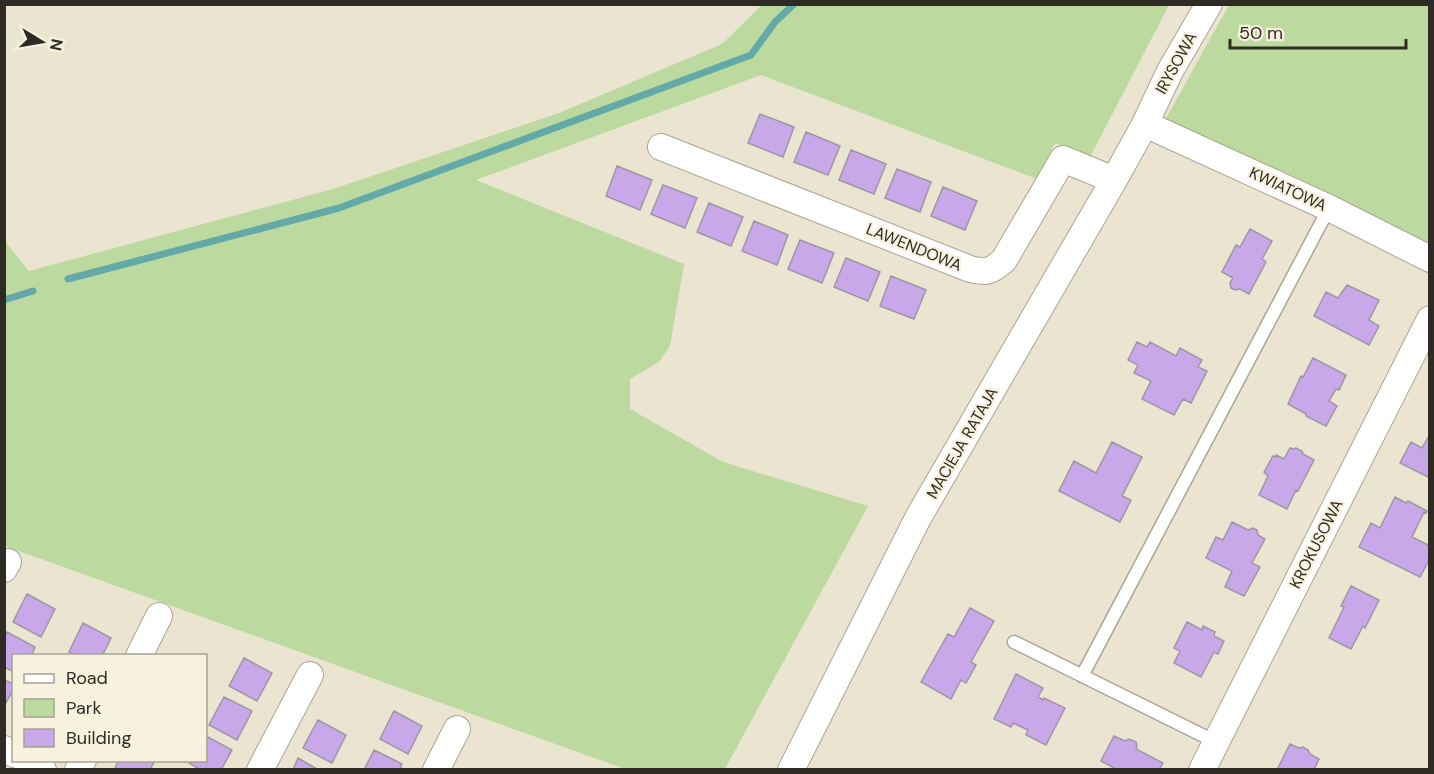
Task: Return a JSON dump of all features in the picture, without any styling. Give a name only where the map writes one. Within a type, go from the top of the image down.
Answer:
[{"type":"street","name":"IRYSOWA","points":[[1144,124],[1170,71],[1209,4]]},
{"type":"street","name":"MACIEJA RATAJA","points":[[791,770],[919,516],[1114,180],[1144,124]]},
{"type":"street","name":"KWIATOWA","points":[[1144,124],[1329,208],[1430,259]]},
{"type":"street","name":"LAWENDOWA","points":[[661,147],[970,269],[983,272],[994,269],[1004,260],[1063,159],[1114,180]]},
{"type":"street","name":"KROKUSOWA","points":[[1202,770],[1430,319]]},
{"type":"street","points":[[140,654],[159,616]]},
{"type":"street","points":[[260,770],[310,675]]},
{"type":"street","points":[[436,770],[457,729]]},
{"type":"lane","points":[[1082,676],[1329,208]]},
{"type":"lane","points":[[1014,642],[1216,742]]},
{"type":"green space","points":[[762,5],[1169,5],[1089,159],[1055,143],[1037,179],[761,75],[476,180],[684,264],[670,346],[659,362],[630,379],[630,409],[723,462],[868,506],[725,769],[625,769],[5,546],[4,240],[29,271],[333,189],[559,113],[722,44]]},
{"type":"green space","points":[[1229,5],[1429,5],[1429,248],[1165,120]]},
{"type":"building","points":[[760,114],[794,127],[783,157],[748,143]]},
{"type":"building","points":[[806,132],[840,146],[828,175],[794,162]]},
{"type":"building","points":[[851,150],[886,164],[874,194],[839,180]]},
{"type":"building","points":[[617,166],[652,180],[640,210],[606,196]]},
{"type":"building","points":[[897,169],[931,182],[920,212],[885,198]]},
{"type":"building","points":[[663,185],[697,198],[685,228],[651,214]]},
{"type":"building","points":[[943,187],[977,201],[965,230],[931,216]]},
{"type":"building","points":[[709,203],[743,217],[731,246],[697,232]]},
{"type":"building","points":[[754,221],[788,235],[777,265],[742,251]]},
{"type":"building","points":[[1250,229],[1272,241],[1262,259],[1266,262],[1249,294],[1240,289],[1231,288],[1230,283],[1233,278],[1222,272],[1236,245],[1240,247]]},
{"type":"building","points":[[800,240],[834,253],[822,283],[788,269]]},
{"type":"building","points":[[846,258],[880,272],[868,301],[834,287]]},
{"type":"building","points":[[891,276],[926,290],[914,319],[880,306]]},
{"type":"building","points":[[1347,285],[1379,300],[1369,320],[1379,326],[1369,345],[1314,316],[1326,292],[1338,298]]},
{"type":"building","points":[[1137,342],[1147,347],[1150,342],[1176,356],[1180,348],[1202,360],[1198,367],[1207,371],[1191,403],[1183,399],[1174,415],[1142,399],[1151,381],[1134,373],[1138,365],[1128,360]]},
{"type":"building","points":[[1313,358],[1346,375],[1339,390],[1336,389],[1329,401],[1337,406],[1326,426],[1288,404],[1301,376],[1303,377]]},
{"type":"building","points":[[1430,434],[1430,478],[1400,463],[1411,442],[1422,448]]},
{"type":"building","points":[[1112,442],[1142,457],[1122,496],[1131,500],[1120,522],[1059,491],[1074,461],[1096,473]]},
{"type":"building","points":[[1290,448],[1302,451],[1314,460],[1287,509],[1259,495],[1268,476],[1264,472],[1273,456],[1284,459]]},
{"type":"building","points":[[1395,497],[1427,511],[1424,512],[1412,537],[1430,546],[1430,558],[1420,577],[1359,547],[1371,523],[1380,528]]},
{"type":"building","points":[[1232,522],[1248,530],[1253,528],[1257,530],[1258,535],[1265,539],[1252,563],[1260,567],[1244,596],[1225,587],[1232,571],[1206,558],[1216,537],[1223,540]]},
{"type":"building","points":[[1351,586],[1379,600],[1351,649],[1329,638]]},
{"type":"building","points":[[27,594],[55,609],[41,637],[13,622]]},
{"type":"building","points":[[970,608],[994,621],[971,662],[976,665],[966,683],[961,680],[951,699],[921,682],[948,634],[954,637]]},
{"type":"building","points":[[1187,622],[1202,630],[1203,626],[1215,632],[1214,636],[1224,641],[1218,654],[1214,652],[1201,677],[1174,663],[1180,651],[1174,648]]},
{"type":"building","points":[[83,623],[111,638],[103,654],[69,652]]},
{"type":"building","points":[[7,632],[35,647],[32,654],[12,654],[12,671],[4,667],[4,637]]},
{"type":"building","points":[[244,658],[272,673],[257,701],[229,686]]},
{"type":"building","points":[[1016,674],[1043,688],[1038,697],[1065,708],[1046,745],[1026,735],[1028,730],[1013,723],[1011,727],[994,719]]},
{"type":"building","points":[[4,680],[12,683],[12,692],[4,706]]},
{"type":"building","points":[[224,697],[252,711],[237,740],[209,725]]},
{"type":"building","points":[[394,711],[422,726],[408,754],[380,739]]},
{"type":"building","points":[[318,720],[346,735],[332,763],[303,748]]},
{"type":"building","points":[[1114,736],[1125,741],[1129,739],[1136,742],[1136,749],[1163,763],[1159,770],[1118,770],[1101,761]]},
{"type":"building","points":[[207,737],[232,750],[221,770],[201,770],[189,763],[207,762]]},
{"type":"building","points":[[1290,744],[1299,748],[1303,747],[1319,759],[1314,770],[1277,770]]},
{"type":"building","points":[[374,750],[402,764],[400,770],[364,770]]},
{"type":"building","points":[[298,758],[319,770],[293,770]]},
{"type":"building","points":[[118,762],[154,762],[150,770],[114,770]]},
{"type":"waterway","points":[[68,279],[339,208],[751,55],[775,22],[794,4]]},
{"type":"waterway","points":[[4,300],[33,291]]}]
